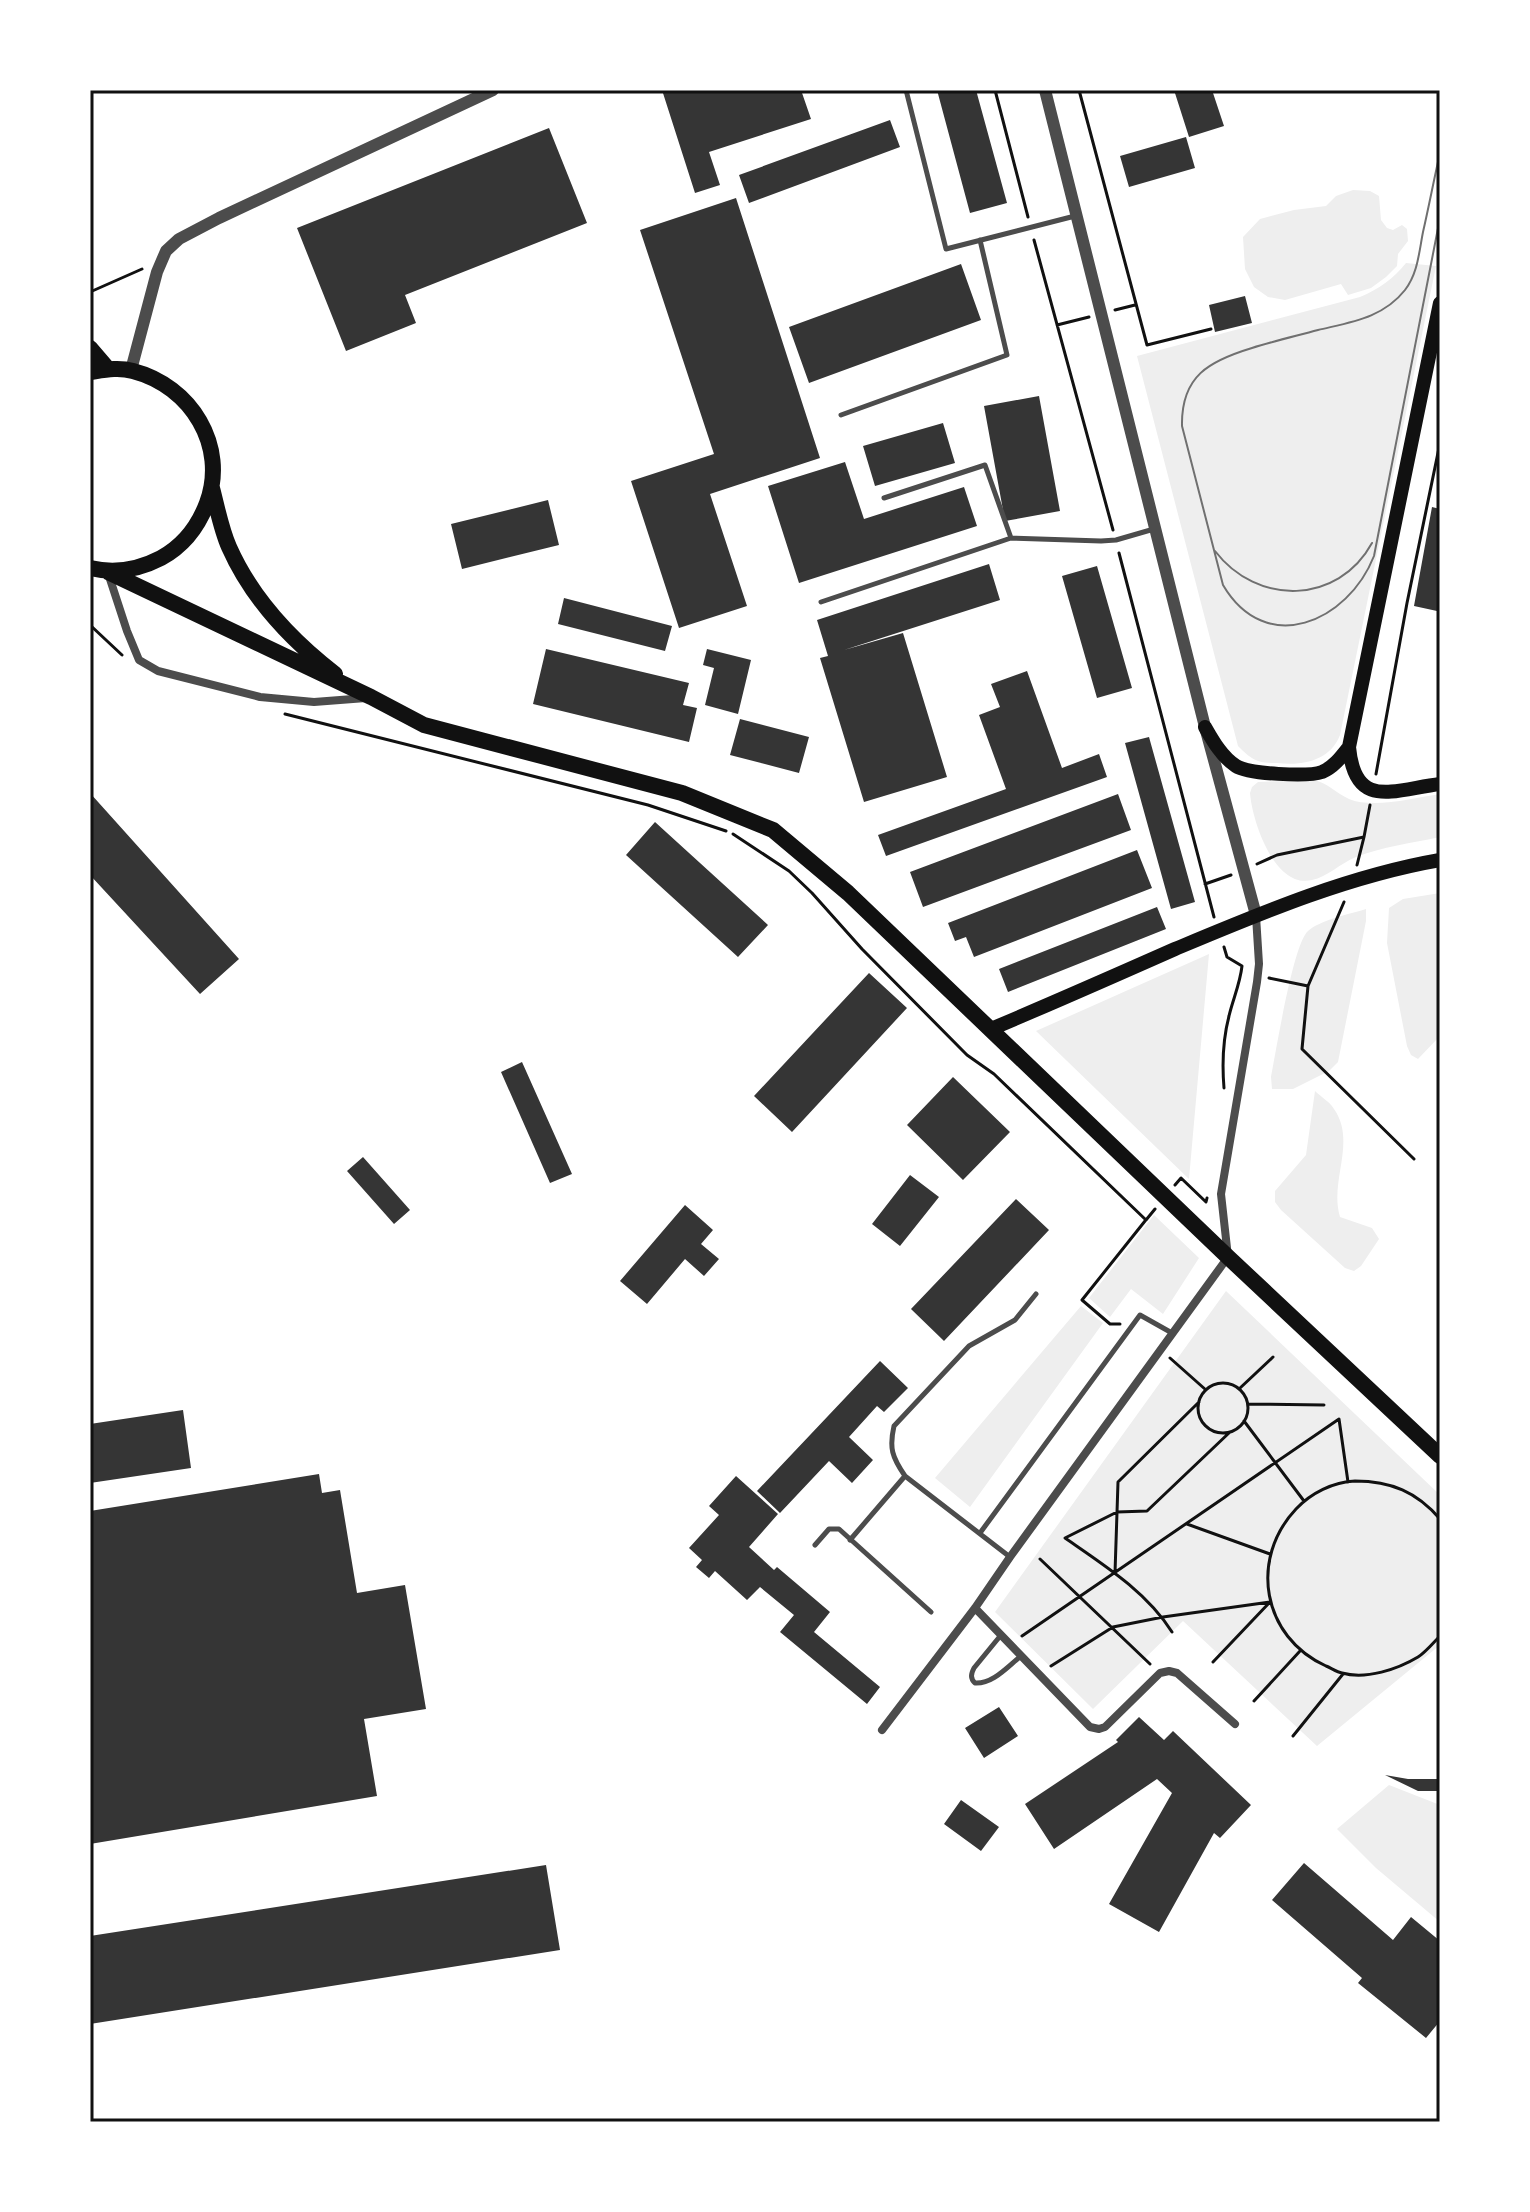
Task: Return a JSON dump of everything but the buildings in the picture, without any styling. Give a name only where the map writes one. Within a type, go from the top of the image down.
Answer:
[{"type":"main road","points":[[1440,303],[1349,747],[1351,767],[1358,781],[1368,790],[1385,791],[1440,784]]},
{"type":"main road","points":[[90,348],[108,369]]},
{"type":"main road","points":[[90,372],[131,370],[161,381],[186,400],[204,426],[213,456],[212,488],[200,522],[176,550],[144,567],[108,572]]},
{"type":"main road","points":[[212,488],[228,544],[246,582],[283,628],[314,657],[366,696]]},
{"type":"main road","points":[[90,568],[108,572],[424,725],[682,793],[773,830],[848,893],[1228,1257],[1433,1444],[1440,1456]]},
{"type":"main road","points":[[1205,727],[1225,757],[1246,771],[1321,772],[1341,758],[1349,747]]},
{"type":"main road","points":[[991,1029],[1256,915],[1353,881],[1440,860]]},
{"type":"street","points":[[131,370],[157,272],[166,251],[179,239],[493,90]]},
{"type":"street","points":[[882,1730],[975,1608],[1228,1257],[1221,1194],[1259,964],[1256,915],[1205,727],[1045,90]]},
{"type":"street","points":[[108,572],[139,660],[158,671],[260,697],[314,702],[366,696]]},
{"type":"street","points":[[975,1608],[1090,1727],[1105,1727],[1160,1673],[1177,1673],[1235,1724]]},
{"type":"lane","points":[[906,90],[946,249],[1076,215]]},
{"type":"lane","points":[[841,415],[1007,355],[980,240]]},
{"type":"lane","points":[[884,498],[985,465],[1011,538]]},
{"type":"lane","points":[[821,602],[1011,538],[1101,541],[1155,529]]},
{"type":"lane","points":[[1010,1557],[905,1476],[892,1453],[891,1441],[894,1426],[969,1346],[1015,1320],[1036,1294]]},
{"type":"lane","points":[[980,1533],[1140,1315],[1173,1333]]},
{"type":"lane","points":[[850,1540],[905,1476]]},
{"type":"lane","points":[[815,1545],[829,1529],[839,1529],[931,1612]]},
{"type":"lane","points":[[1001,1635],[974,1668],[972,1680],[983,1683],[991,1680],[1021,1656]]},
{"type":"path","points":[[995,90],[1218,931],[1227,957],[1242,966],[1229,1017],[1222,1067],[1224,1092]]},
{"type":"path","points":[[1079,90],[1147,345],[1211,329]]},
{"type":"path","points":[[1414,1159],[1302,1049],[1308,986],[1353,881],[1364,837],[1440,443]]},
{"type":"path","points":[[90,625],[127,660]]},
{"type":"path","points":[[285,714],[648,805],[734,834],[789,871],[967,1055],[994,1074],[1146,1220],[1181,1178],[1206,1202],[1209,1187]]},
{"type":"path","points":[[1205,884],[1277,855],[1364,837]]},
{"type":"path","points":[[1241,974],[1308,986]]},
{"type":"path","points":[[1239,1389],[1273,1357]]},
{"type":"path","points":[[1115,1573],[1117,1512],[1118,1482],[1199,1402],[1206,1390],[1215,1385],[1230,1384],[1239,1389],[1248,1404],[1244,1421],[1147,1511],[1117,1512],[1065,1538],[1115,1573],[1163,1617],[1172,1632]]},
{"type":"path","points":[[1199,1402],[1200,1416],[1208,1428],[1221,1433],[1230,1432]]},
{"type":"path","points":[[1248,1404],[1324,1405]]},
{"type":"path","points":[[1010,1645],[1339,1419],[1348,1482]]},
{"type":"path","points":[[1244,1421],[1304,1501]]},
{"type":"path","points":[[1440,1519],[1427,1504],[1403,1489],[1376,1481],[1331,1486],[1304,1501],[1286,1519],[1270,1554],[1267,1581],[1270,1602],[1287,1636],[1317,1662],[1343,1674],[1394,1669],[1420,1656],[1440,1636]]},
{"type":"path","points":[[1186,1524],[1270,1554]]},
{"type":"path","points":[[1040,1559],[1160,1673]]},
{"type":"path","points":[[1038,1674],[1113,1627],[1270,1602]]},
{"type":"path","points":[[1213,1662],[1270,1602]]},
{"type":"path","points":[[1254,1701],[1301,1651]]},
{"type":"path","points":[[1293,1736],[1343,1674]]},
{"type":"shaded area","points":[[1353,190],[1370,191],[1379,196],[1381,220],[1387,228],[1393,230],[1402,225],[1407,229],[1408,241],[1398,254],[1397,266],[1386,277],[1371,288],[1348,295],[1341,284],[1285,300],[1268,297],[1254,287],[1245,269],[1243,237],[1260,219],[1326,206],[1336,196]]},
{"type":"shaded area","points":[[1406,263],[1436,266],[1340,735],[1329,751],[1314,760],[1296,764],[1258,761],[1238,746],[1137,356],[1360,297],[1385,283]]},
{"type":"shaded area","points":[[1314,780],[1359,802],[1394,802],[1440,794],[1440,837],[1366,854],[1318,878],[1299,880],[1276,864],[1268,850],[1260,835],[1250,793],[1258,782]]},
{"type":"shaded area","points":[[1440,893],[1440,1036],[1418,1059],[1411,1055],[1407,1046],[1387,943],[1389,908],[1403,899]]},
{"type":"shaded area","points":[[1366,909],[1338,1062],[1329,1071],[1293,1089],[1272,1089],[1271,1077],[1286,1000],[1302,940],[1308,931],[1320,924]]},
{"type":"shaded area","points":[[1209,954],[1189,1179],[1036,1031]]},
{"type":"shaded area","points":[[1315,1091],[1334,1109],[1343,1135],[1338,1190],[1340,1217],[1372,1228],[1379,1239],[1361,1266],[1354,1271],[1345,1268],[1275,1202],[1275,1191],[1306,1155]]},
{"type":"shaded area","points":[[1154,1215],[1199,1258],[1163,1314],[1131,1289],[1110,1317],[1089,1298]]},
{"type":"shaded area","points":[[1226,1291],[1440,1495],[1440,1645],[1317,1746],[1183,1621],[1093,1709],[995,1612]]},
{"type":"shaded area","points":[[1081,1306],[1103,1323],[970,1507],[935,1478]]},
{"type":"shaded area","points":[[1389,1785],[1440,1805],[1440,1922],[1376,1868],[1337,1829]]},
{"type":"tram line","points":[[1440,153],[1415,269],[1405,290],[1396,299],[1366,318],[1268,343],[1223,359],[1200,373],[1186,395],[1182,426],[1223,585],[1241,607],[1261,621],[1283,625],[1305,623],[1326,613],[1345,599],[1362,579],[1374,556],[1440,218]]},
{"type":"tram line","points":[[1215,551],[1232,569],[1252,582],[1274,589],[1296,591],[1318,587],[1339,578],[1357,563],[1372,543]]}]
